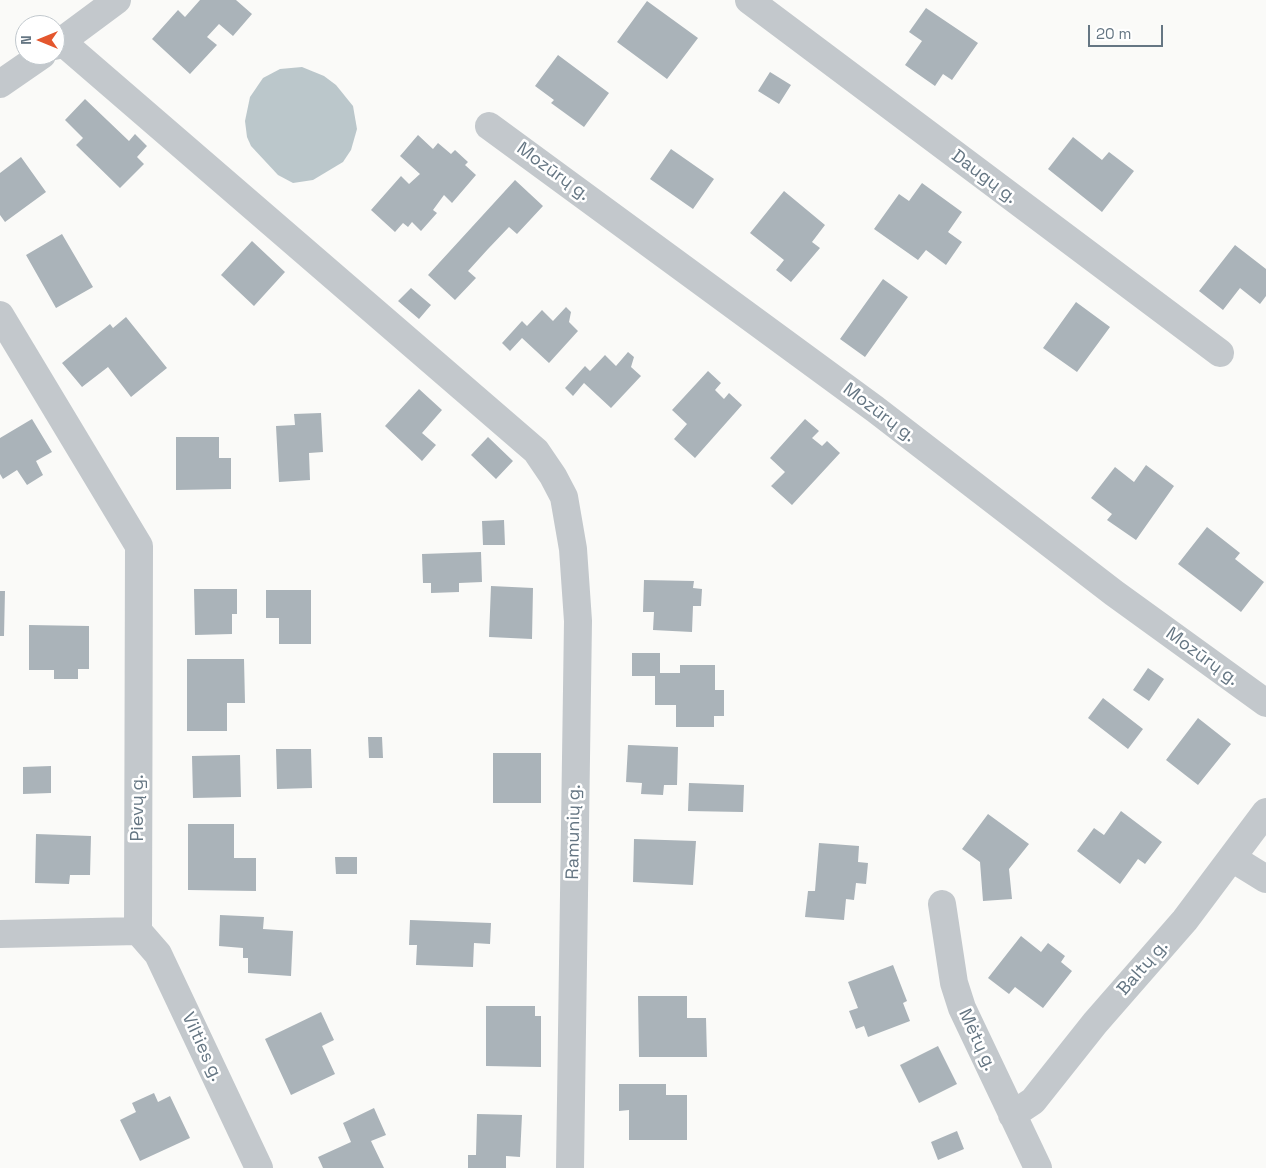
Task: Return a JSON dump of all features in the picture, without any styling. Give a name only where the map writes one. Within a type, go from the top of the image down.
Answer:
[{"type":"street","points":[[65,38],[117,0]]},
{"type":"street","name":"Daugų g.","points":[[749,0],[1220,353]]},
{"type":"street","name":"Ramunių g.","points":[[65,57],[536,451],[554,476],[564,497],[573,549],[578,621],[570,1168]]},
{"type":"street","points":[[0,84],[27,65]]},
{"type":"street","name":"Mozūrų g.","points":[[488,126],[875,409],[1114,593],[1266,703]]},
{"type":"street","name":"Pievų g.","points":[[0,315],[139,546],[138,931]]},
{"type":"street","name":"Baltų g.","points":[[1012,1115],[1033,1101],[1095,1023],[1185,920],[1266,812]]},
{"type":"street","points":[[1232,858],[1266,879]]},
{"type":"street","name":"Mėtų g.","points":[[942,904],[954,983],[962,1008],[1038,1168]]},
{"type":"street","points":[[0,934],[138,931]]},
{"type":"street","name":"Vilties g.","points":[[138,931],[158,954],[259,1168]]},
{"type":"shaded area","points":[[302,67],[324,76],[336,85],[353,106],[357,129],[351,150],[343,162],[313,180],[293,183],[278,175],[251,146],[247,137],[245,121],[250,97],[263,78],[280,69]]},
{"type":"building","points":[[200,0],[236,0],[252,14],[233,36],[219,24],[207,37],[217,45],[190,74],[152,39],[178,10],[185,17]]},
{"type":"building","points":[[647,1],[698,38],[667,79],[617,42]]},
{"type":"building","points":[[926,8],[978,43],[952,80],[943,74],[935,86],[905,65],[922,41],[909,32]]},
{"type":"building","points":[[558,55],[609,93],[584,127],[551,103],[554,100],[535,86]]},
{"type":"building","points":[[770,72],[791,85],[779,104],[758,91]]},
{"type":"building","points":[[85,99],[129,141],[135,134],[147,146],[137,157],[144,164],[120,188],[76,145],[83,138],[65,120]]},
{"type":"building","points":[[418,135],[433,149],[438,143],[451,154],[455,150],[468,162],[465,165],[476,175],[452,203],[444,195],[433,210],[437,213],[421,231],[412,222],[408,227],[403,223],[395,232],[371,210],[401,176],[409,184],[420,174],[400,156]]},
{"type":"building","points":[[1073,137],[1102,160],[1109,152],[1134,171],[1102,212],[1048,169]]},
{"type":"building","points":[[671,149],[714,179],[693,209],[650,179]]},
{"type":"building","points":[[21,157],[46,192],[5,222],[0,215],[0,173]]},
{"type":"building","points":[[515,180],[543,206],[517,234],[509,227],[488,249],[468,271],[476,278],[455,300],[428,275]]},
{"type":"building","points":[[922,183],[962,212],[948,232],[962,242],[946,265],[926,250],[918,260],[874,229],[899,194],[909,201]]},
{"type":"building","points":[[784,191],[825,225],[812,242],[820,248],[791,282],[776,270],[784,260],[750,233]]},
{"type":"building","points":[[62,234],[93,287],[56,308],[26,255]]},
{"type":"building","points":[[252,241],[285,272],[254,306],[221,275]]},
{"type":"building","points":[[1235,245],[1266,269],[1266,296],[1260,304],[1240,288],[1223,310],[1199,291]]},
{"type":"building","points":[[883,279],[908,297],[865,357],[840,339]]},
{"type":"building","points":[[411,288],[431,305],[419,319],[398,301]]},
{"type":"building","points":[[1076,302],[1110,327],[1077,372],[1043,348]]},
{"type":"building","points":[[566,307],[571,312],[569,322],[578,331],[549,363],[522,338],[510,351],[502,343],[522,321],[527,326],[542,310],[553,321]]},
{"type":"building","points":[[126,317],[167,368],[131,397],[108,367],[82,387],[62,363],[110,324],[113,328]]},
{"type":"building","points":[[628,352],[634,357],[631,367],[641,376],[611,408],[584,383],[573,396],[565,388],[585,366],[590,371],[605,355],[616,366]]},
{"type":"building","points":[[708,371],[721,383],[715,390],[724,399],[729,393],[742,405],[695,458],[674,439],[687,424],[672,410]]},
{"type":"building","points":[[419,389],[442,410],[422,433],[436,445],[422,461],[385,426]]},
{"type":"building","points":[[321,413],[323,452],[309,453],[310,480],[279,482],[276,426],[295,425],[294,414]]},
{"type":"building","points":[[32,419],[52,452],[36,461],[43,475],[27,485],[17,470],[3,479],[0,474],[0,438]]},
{"type":"building","points":[[805,419],[819,431],[812,438],[822,446],[827,441],[840,453],[792,505],[771,486],[785,472],[770,458]]},
{"type":"building","points":[[176,437],[219,437],[219,458],[231,458],[231,489],[176,490]]},
{"type":"building","points":[[488,437],[513,461],[496,479],[471,455]]},
{"type":"building","points":[[1146,465],[1174,486],[1136,540],[1107,520],[1112,514],[1091,498],[1115,467],[1134,482]]},
{"type":"building","points":[[504,520],[505,545],[483,545],[482,521]]},
{"type":"building","points":[[1207,527],[1240,553],[1235,559],[1264,582],[1241,612],[1178,564]]},
{"type":"building","points":[[481,552],[482,582],[459,583],[459,592],[431,593],[431,583],[423,583],[422,554]]},
{"type":"building","points":[[644,580],[694,581],[693,588],[702,589],[701,606],[693,606],[692,632],[653,630],[654,612],[643,612]]},
{"type":"building","points":[[491,586],[533,588],[532,639],[489,637]]},
{"type":"building","points":[[194,589],[237,589],[237,614],[232,614],[232,634],[195,635]]},
{"type":"building","points":[[266,590],[311,590],[311,644],[279,644],[279,618],[266,618]]},
{"type":"building","points":[[0,591],[5,591],[4,636],[0,636]]},
{"type":"building","points":[[29,625],[89,626],[89,669],[78,669],[78,679],[54,679],[54,670],[29,670]]},
{"type":"building","points":[[632,653],[660,653],[660,673],[680,673],[680,665],[715,665],[715,690],[724,690],[724,716],[714,716],[714,727],[676,727],[676,705],[655,705],[655,676],[632,676]]},
{"type":"building","points":[[187,659],[244,659],[245,703],[227,703],[227,731],[187,731]]},
{"type":"building","points":[[1148,668],[1164,679],[1149,701],[1133,690]]},
{"type":"building","points":[[1103,698],[1143,729],[1128,749],[1088,718]]},
{"type":"building","points":[[1198,718],[1231,744],[1198,785],[1166,760]]},
{"type":"building","points":[[368,737],[382,737],[383,758],[369,758]]},
{"type":"building","points":[[628,745],[678,747],[677,785],[664,785],[663,795],[641,794],[642,783],[626,782]]},
{"type":"building","points":[[276,749],[311,749],[312,788],[277,789]]},
{"type":"building","points":[[493,753],[541,753],[541,803],[493,803]]},
{"type":"building","points":[[240,755],[241,797],[193,798],[192,756]]},
{"type":"building","points":[[51,766],[51,793],[23,794],[23,767]]},
{"type":"building","points":[[689,783],[744,785],[743,812],[688,811]]},
{"type":"building","points":[[1121,811],[1162,842],[1145,864],[1138,859],[1120,884],[1077,851],[1094,828],[1104,835]]},
{"type":"building","points":[[988,814],[1029,844],[1009,869],[1012,899],[983,901],[980,862],[962,849]]},
{"type":"building","points":[[188,824],[234,824],[234,858],[256,858],[256,891],[188,890]]},
{"type":"building","points":[[36,834],[91,836],[90,875],[70,875],[69,884],[35,883]]},
{"type":"building","points":[[634,839],[696,841],[693,885],[633,882]]},
{"type":"building","points":[[819,843],[859,846],[858,862],[868,863],[866,884],[856,883],[854,900],[846,899],[844,920],[805,917],[808,891],[815,891]]},
{"type":"building","points":[[335,857],[357,857],[357,874],[336,874]]},
{"type":"building","points":[[220,915],[264,917],[263,929],[293,931],[291,976],[248,973],[248,958],[243,958],[243,948],[219,946]]},
{"type":"building","points":[[410,920],[491,923],[490,944],[474,943],[473,967],[416,965],[417,945],[409,945]]},
{"type":"building","points":[[1021,936],[1041,952],[1048,943],[1065,956],[1061,962],[1072,971],[1043,1008],[1015,987],[1009,994],[988,978]]},
{"type":"building","points":[[893,965],[907,1001],[903,1003],[910,1021],[868,1037],[864,1026],[856,1029],[849,1011],[858,1008],[848,982]]},
{"type":"building","points":[[638,996],[687,996],[687,1018],[706,1018],[707,1057],[639,1057]]},
{"type":"building","points":[[486,1006],[535,1006],[535,1016],[541,1016],[541,1067],[486,1066]]},
{"type":"building","points":[[321,1012],[334,1040],[322,1046],[335,1074],[291,1095],[265,1039]]},
{"type":"building","points":[[938,1046],[957,1084],[919,1103],[900,1065]]},
{"type":"building","points":[[619,1084],[666,1084],[666,1095],[687,1095],[687,1140],[629,1140],[629,1110],[619,1111]]},
{"type":"building","points":[[154,1093],[158,1102],[170,1096],[190,1138],[140,1161],[120,1120],[136,1112],[132,1103]]},
{"type":"building","points":[[374,1108],[386,1135],[371,1141],[384,1168],[323,1168],[318,1157],[351,1142],[343,1123]]},
{"type":"building","points":[[477,1114],[522,1115],[520,1157],[506,1156],[506,1168],[468,1168],[468,1155],[476,1155]]},
{"type":"building","points":[[957,1131],[964,1149],[938,1160],[931,1142]]}]
